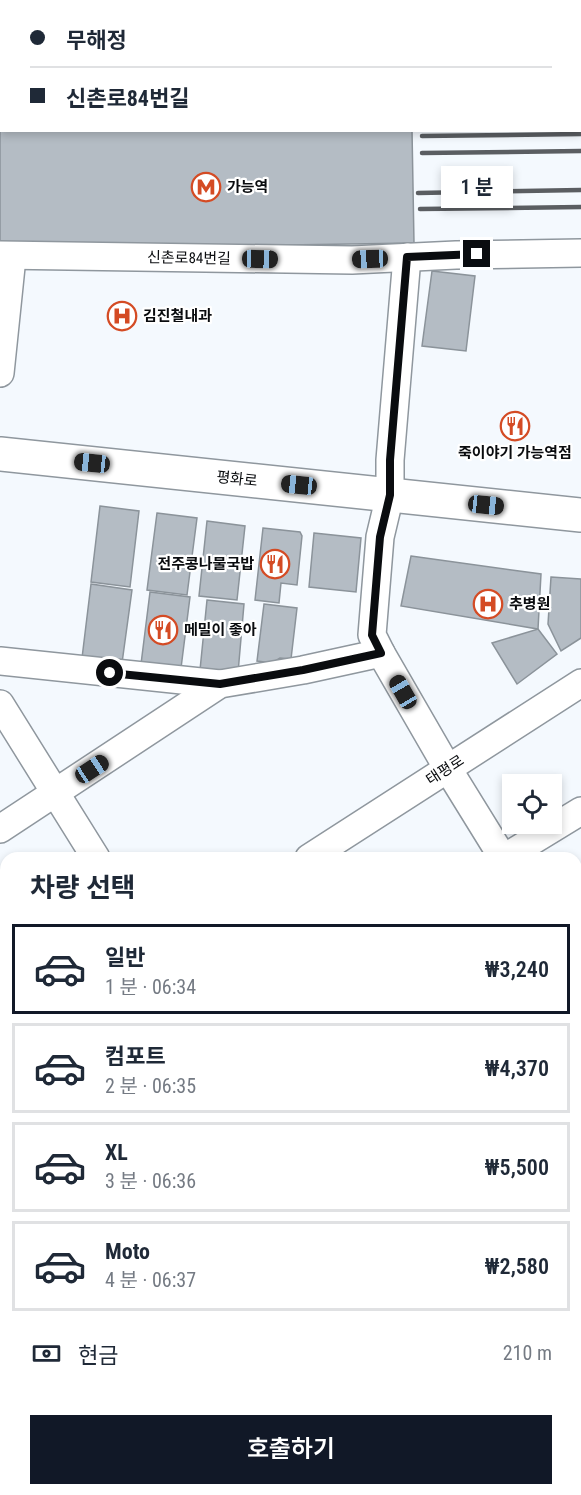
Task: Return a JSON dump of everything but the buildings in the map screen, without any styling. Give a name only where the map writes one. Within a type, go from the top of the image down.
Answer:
[{"type":"main road","name":"평화로","points":[[0,454],[581,515]]},
{"type":"main road","points":[[486,505],[581,532]]},
{"type":"street","name":"신촌로84번길","points":[[6,256],[352,260],[456,255],[581,253]]},
{"type":"street","points":[[0,374],[6,256]]},
{"type":"street","points":[[407,257],[390,460],[390,495],[380,537],[372,635],[448,768],[500,852]]},
{"type":"street","points":[[0,661],[220,684],[303,670],[381,653]]},
{"type":"street","name":"태평로","points":[[318,852],[581,682]]},
{"type":"street","points":[[0,829],[220,684]]},
{"type":"street","points":[[0,704],[92,852]]},
{"type":"street","points":[[514,852],[581,811]]},
{"type":"railway","points":[[422,136],[581,134]]},
{"type":"railway","points":[[422,153],[581,151]]},
{"type":"railway","points":[[418,193],[581,190]]},
{"type":"railway","points":[[420,209],[581,207]]},
{"type":"place","name":"가능역","points":[[206,187]]},
{"type":"place","name":"김진철내과","points":[[122,316]]},
{"type":"place","name":"죽이야기 가능역점","points":[[515,426]]},
{"type":"place","name":"전주콩나물국밥","points":[[275,564]]},
{"type":"place","name":"추병원","points":[[488,604]]},
{"type":"place","name":"메밀이 좋아","points":[[163,630]]},
{"type":"route","points":[[110,673],[220,684],[303,670],[381,653],[372,635],[380,537],[390,495],[390,460],[407,257],[477,254]]}]
